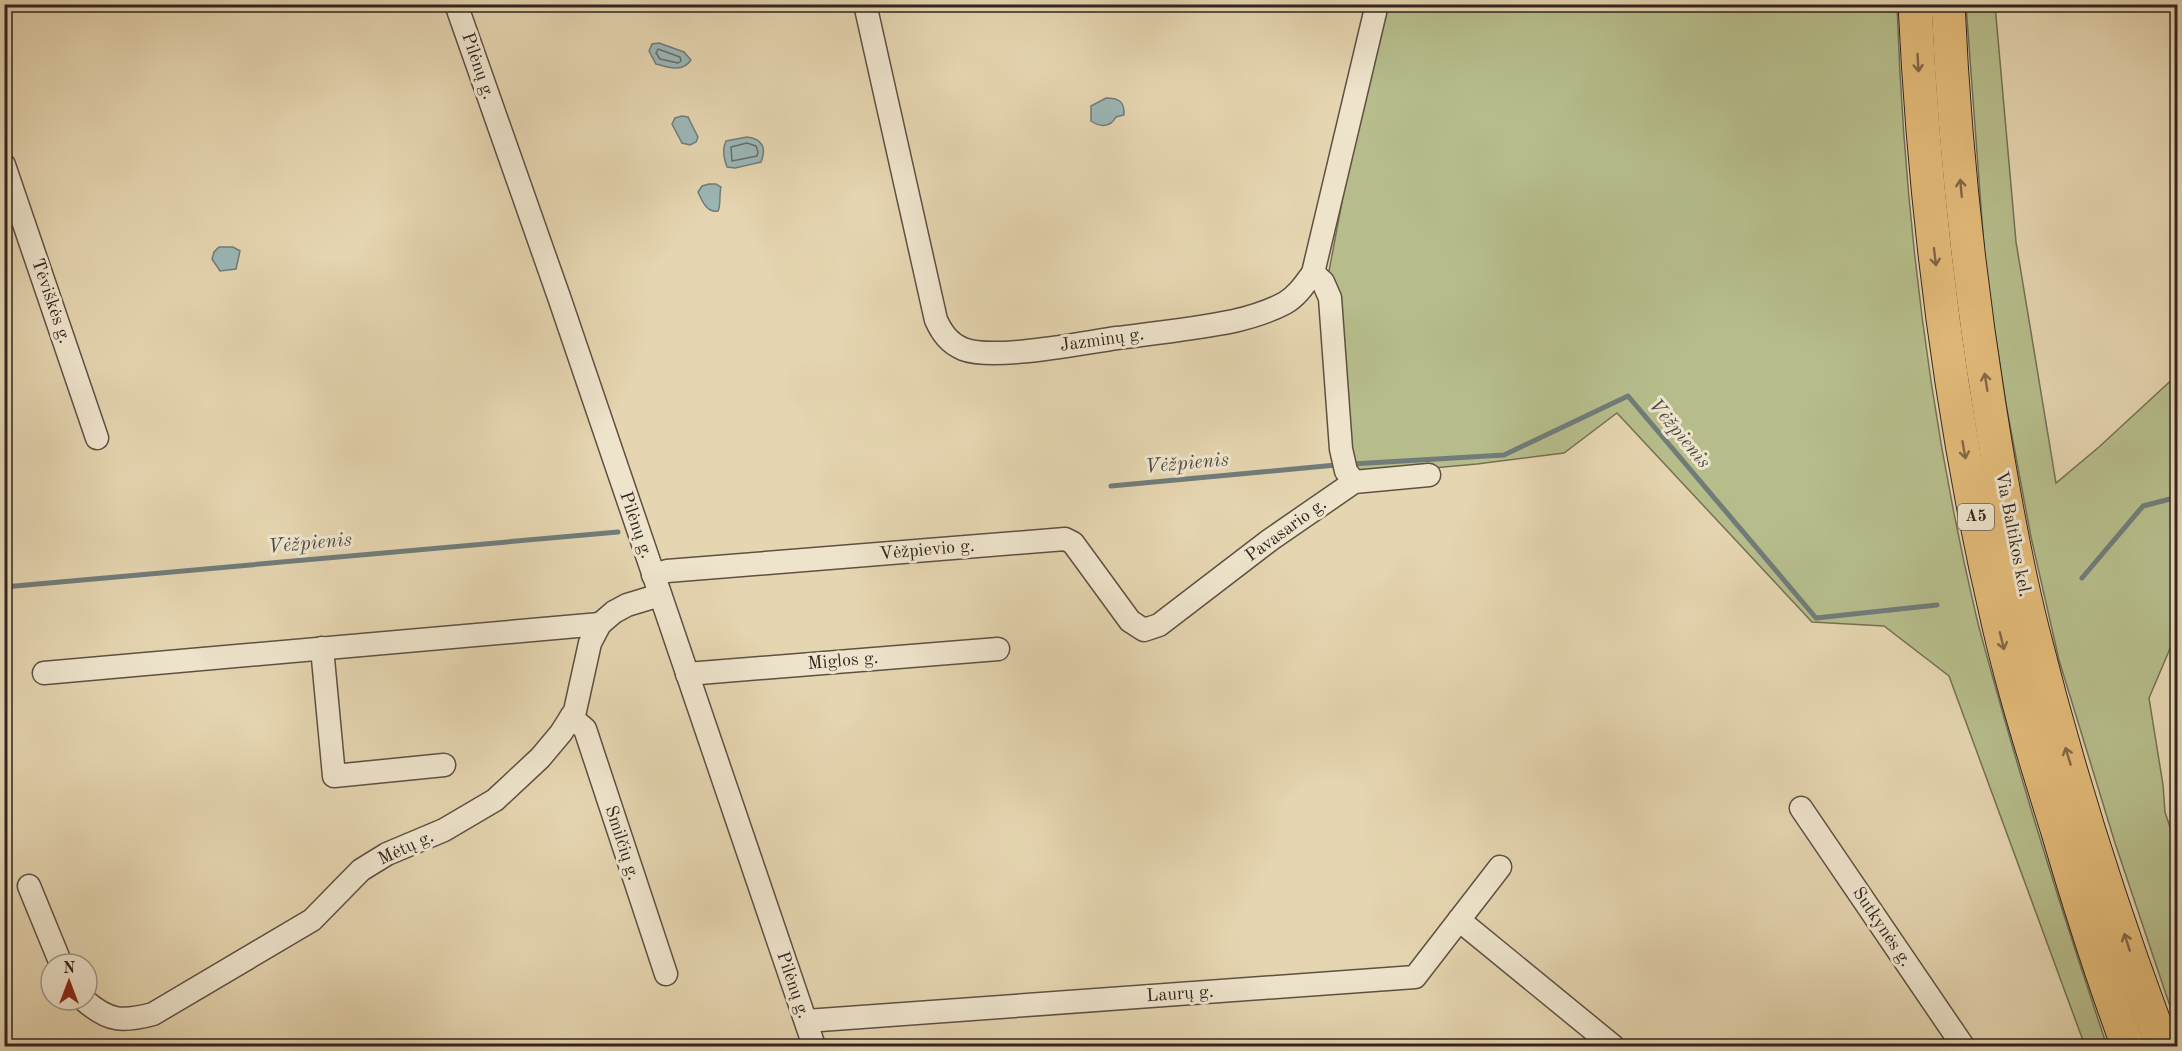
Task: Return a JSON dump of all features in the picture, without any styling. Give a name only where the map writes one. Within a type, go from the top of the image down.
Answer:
[{"type":"highway","name":"Via Baltikos kel.","points":[[1915,4],[1922,120],[1943,327],[1986,570],[2014,689],[2065,856],[2128,1047]]},
{"type":"highway","name":"Via Baltikos kel.","points":[[1948,4],[1954,121],[1965,237],[2002,488],[2032,630],[2062,738],[2145,998],[2163,1047]]},
{"type":"street","name":"Pilėnų g.","points":[[456,4],[559,297],[814,1047]]},
{"type":"street","name":"Jazminų g.","points":[[865,4],[936,320],[942,333],[950,341],[963,349],[981,353],[1005,353],[1235,321],[1263,313],[1287,302],[1302,288],[1313,273],[1377,4]]},
{"type":"street","name":"Tėviškės g.","points":[[4,165],[97,438]]},
{"type":"street","points":[[1313,273],[1323,282],[1330,298],[1341,449],[1346,471],[1354,482]]},
{"type":"street","name":"Pavasario g.","points":[[1159,625],[1270,540],[1354,482],[1429,475]]},
{"type":"street","name":"Vėžpievio g.","points":[[656,585],[667,571],[1065,539],[1073,543],[1131,621],[1144,630],[1159,625]]},
{"type":"street","points":[[44,673],[600,624],[614,612],[656,585]]},
{"type":"street","name":"Mėtų g.","points":[[99,1011],[113,1018],[130,1020],[153,1014],[312,920],[361,870],[387,854],[444,830],[495,800],[540,758],[571,717],[578,701],[590,643],[600,624]]},
{"type":"street","points":[[322,648],[334,776],[444,765]]},
{"type":"street","name":"Miglos g.","points":[[687,674],[998,649]]},
{"type":"street","name":"Smilčių g.","points":[[571,717],[585,729],[666,974]]},
{"type":"street","name":"Sutkynės g.","points":[[1801,808],[1963,1047]]},
{"type":"street","name":"Laurų g.","points":[[806,1021],[1415,976],[1500,867]]},
{"type":"street","points":[[28,886],[56,952]]},
{"type":"street","points":[[1459,920],[1613,1047]]},
{"type":"green space","points":[[1379,5],[1897,5],[1900,82],[1913,235],[1932,388],[1959,540],[1979,627],[2015,756],[2107,1046],[2085,1046],[1949,676],[1884,626],[1812,622],[1617,413],[1564,453],[1356,475],[1351,464],[1339,300],[1329,271]]},
{"type":"green space","points":[[1966,5],[1995,5],[2016,242],[2056,483],[2177,375],[2177,632],[2149,698],[2165,812],[2177,848],[2177,1027],[2115,843],[2059,660],[2031,537],[2006,404],[1986,274]]},
{"type":"water","points":[[659,43],[684,52],[691,60],[684,67],[679,68],[656,64],[649,51],[652,44]]},
{"type":"water","points":[[1106,98],[1120,101],[1124,115],[1116,117],[1108,125],[1091,121],[1091,106]]},
{"type":"water","points":[[688,117],[698,137],[696,142],[690,145],[682,143],[672,124],[675,118]]},
{"type":"water","points":[[747,137],[762,145],[761,162],[735,168],[727,167],[724,154],[726,141]]},
{"type":"water","points":[[709,184],[721,187],[718,211],[708,208],[698,192],[702,186]]},
{"type":"water","points":[[219,247],[233,247],[240,251],[236,269],[220,271],[212,259]]},
{"type":"waterway","name":"Vėžpienis","points":[[1352,464],[1504,455],[1628,396],[1816,618],[1937,605]]},
{"type":"waterway","name":"Vėžpienis","points":[[1111,486],[1336,465]]},
{"type":"waterway","name":"Vėžpienis","points":[[2082,578],[2143,506],[2178,497]]},
{"type":"waterway","name":"Vėžpienis","points":[[4,587],[618,532]]}]
